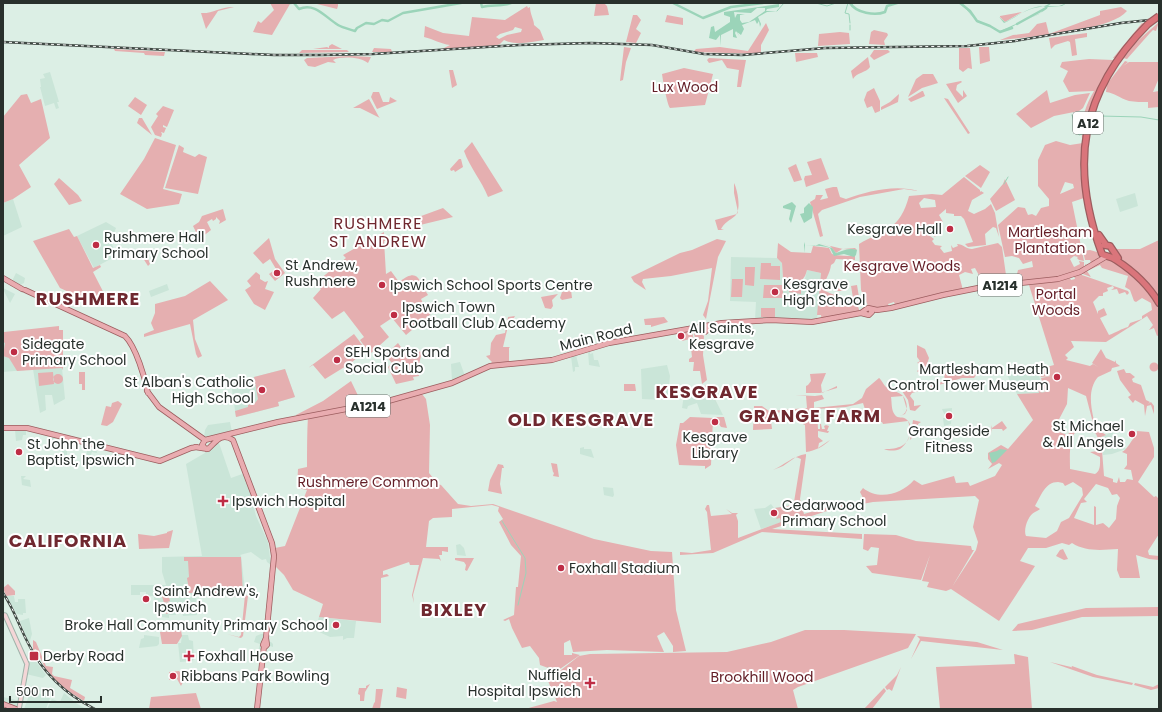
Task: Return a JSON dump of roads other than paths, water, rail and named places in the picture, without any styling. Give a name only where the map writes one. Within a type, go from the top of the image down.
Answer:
[{"type":"highway","name":"A12","points":[[1159,17],[1131,44],[1111,72],[1098,98],[1089,130],[1086,164],[1088,194],[1103,248],[1147,283],[1159,299]]},
{"type":"highway","name":"A12","points":[[1103,248],[1111,247],[1109,254]]},
{"type":"highway","name":"A12","points":[[1109,254],[1140,280],[1159,303]]},
{"type":"main road","points":[[1097,262],[1103,248]]},
{"type":"main road","name":"Main Road","points":[[234,437],[245,430],[310,416],[383,403],[452,383],[488,367],[503,364],[552,360],[598,345],[694,328],[704,329],[719,324],[775,320],[815,322],[984,287],[1058,279],[1080,272],[1109,254]]},
{"type":"main road","points":[[3,278],[124,335],[134,348],[148,393],[159,407],[199,438],[206,449]]},
{"type":"main road","points":[[3,428],[26,428],[160,461],[195,448],[203,443],[234,437]]},
{"type":"main road","points":[[195,448],[206,449],[209,448],[216,439],[234,437]]},
{"type":"main road","points":[[234,437],[268,538],[274,564]]},
{"type":"main road","points":[[248,480],[272,543],[274,564],[257,709]]},
{"type":"main road","points":[[4,615],[27,664],[19,709]]},
{"type":"main road","points":[[3,704],[16,709]]},
{"type":"waterway","points":[[294,3],[299,9],[310,7],[320,11],[338,25],[355,31],[357,28],[366,23],[374,24],[382,20],[388,21],[403,13],[461,3]]},
{"type":"waterway","points":[[481,3],[482,7],[511,3]]},
{"type":"waterway","points":[[673,3],[703,18],[731,7],[763,3]]},
{"type":"waterway","points":[[777,11],[784,3]]},
{"type":"waterway","points":[[816,3],[827,6],[836,3]]},
{"type":"waterway","points":[[848,3],[845,13],[849,14],[850,23]]},
{"type":"waterway","points":[[850,3],[857,9],[871,14],[885,12],[887,6],[897,3]]},
{"type":"waterway","points":[[960,3],[970,11],[977,21],[1000,32],[1012,28]]},
{"type":"waterway","points":[[1017,24],[1046,8]]},
{"type":"waterway","points":[[850,25],[850,30]]},
{"type":"waterway","points":[[1072,115],[1077,132],[1079,135],[1083,134]]},
{"type":"waterway","points":[[1098,118],[1100,116],[1141,117],[1159,120]]},
{"type":"waterway","points":[[1090,134],[1093,125]]},
{"type":"waterway","points":[[1004,184],[1008,177]]},
{"type":"waterway","points":[[502,521],[525,558],[526,573],[518,605]]},
{"type":"waterway","points":[[548,667],[551,673]]},
{"type":"railway","points":[[3,42],[274,55],[373,54],[519,45],[591,43],[652,45],[704,54],[742,55],[825,48],[967,46],[1015,41],[1121,23],[1159,19]]},
{"type":"railway","points":[[3,593],[34,654],[47,673],[64,689],[95,709]]},
{"type":"place","name":"Kesgrave Hall","points":[[950,229]]},
{"type":"place","name":"Rushmere Hall Primary School","points":[[96,245]]},
{"type":"place","name":"St Andrew, Rushmere","points":[[277,273]]},
{"type":"place","name":"Ipswich School Sports Centre","points":[[382,285]]},
{"type":"place","name":"Kesgrave High School","points":[[775,292]]},
{"type":"place","name":"Ipswich Town Football Club Academy","points":[[394,315]]},
{"type":"place","name":"All Saints, Kesgrave","points":[[681,336]]},
{"type":"place","name":"Sidegate Primary School","points":[[14,352]]},
{"type":"place","name":"SEH Sports and Social Club","points":[[337,360]]},
{"type":"place","name":"Martlesham Heath Control Tower Museum","points":[[1057,377]]},
{"type":"place","name":"St Alban's Catholic High School","points":[[262,390]]},
{"type":"place","name":"Grangeside Fitness","points":[[949,416]]},
{"type":"place","name":"Kesgrave Library","points":[[715,422]]},
{"type":"place","name":"St Michael & All Angels","points":[[1132,434]]},
{"type":"place","name":"St John the Baptist, Ipswich","points":[[19,452]]},
{"type":"place","name":"Ipswich Hospital","points":[[223,501]]},
{"type":"place","name":"Cedarwood Primary School","points":[[774,513]]},
{"type":"place","name":"Foxhall Stadium","points":[[561,568]]},
{"type":"place","name":"Saint Andrew's, Ipswich","points":[[146,599]]},
{"type":"place","name":"Broke Hall Community Primary School","points":[[336,625]]},
{"type":"place","name":"Derby Road","points":[[34,656]]},
{"type":"place","name":"Foxhall House","points":[[189,656]]},
{"type":"place","name":"Ribbans Park Bowling","points":[[173,676]]},
{"type":"place","name":"Nuffield Hospital Ipswich","points":[[590,683]]},
{"type":"district","name":"RUSHMERE ST ANDREW","points":[[378,232]]},
{"type":"district","name":"RUSHMERE","points":[[88,298]]},
{"type":"district","name":"KESGRAVE","points":[[707,391]]},
{"type":"district","name":"GRANGE FARM","points":[[810,415]]},
{"type":"district","name":"OLD KESGRAVE","points":[[581,419]]},
{"type":"district","name":"CALIFORNIA","points":[[68,540]]},
{"type":"district","name":"BIXLEY","points":[[454,609]]},
{"type":"park label","name":"Lux Wood","points":[[685,87]]},
{"type":"park label","name":"Martlesham Plantation","points":[[1050,240]]},
{"type":"park label","name":"Kesgrave Woods","points":[[902,266]]},
{"type":"park label","name":"Portal Woods","points":[[1056,302]]},
{"type":"park label","name":"Rushmere Common","points":[[368,482]]},
{"type":"park label","name":"Brookhill Wood","points":[[762,677]]}]
